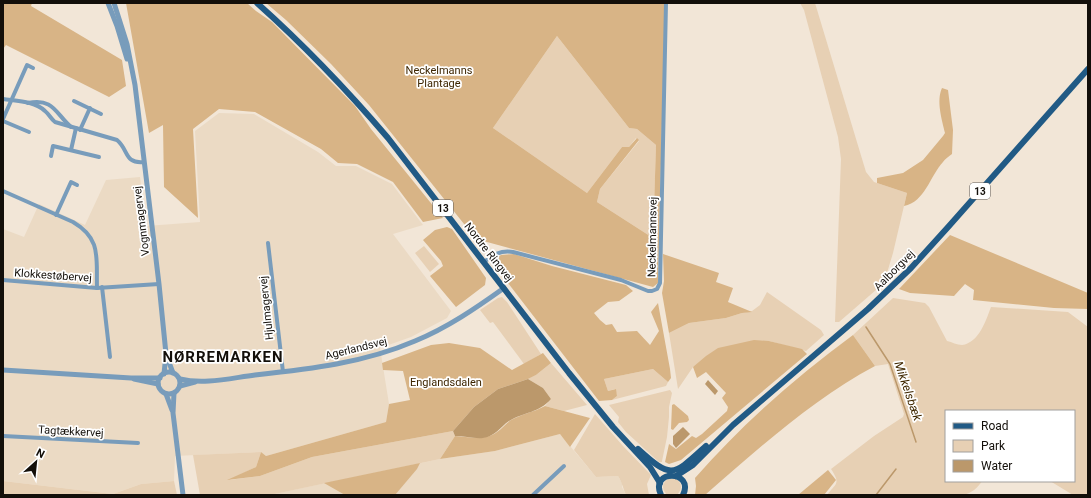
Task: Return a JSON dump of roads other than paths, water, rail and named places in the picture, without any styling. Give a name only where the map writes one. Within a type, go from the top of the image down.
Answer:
[{"type":"main road","name":"Nordre Ringvej","points":[[257,3],[302,45],[359,104],[411,167],[569,373],[613,427],[650,467],[660,483]]},
{"type":"main road","name":"Aalborgvej","points":[[676,476],[693,465],[733,425],[862,313],[911,268],[1088,69]]},
{"type":"main road","name":"13","points":[[613,427],[657,466],[667,471],[674,471],[681,469],[706,446],[733,425]]},
{"type":"main road","name":"Aalborgvej","points":[[684,484],[693,465]]},
{"type":"main road","name":"Nordre Ringvej","points":[[650,467],[666,476]]},
{"type":"main road","points":[[660,494],[660,483],[666,476],[676,476],[684,484]]},
{"type":"main road","name":"13","points":[[684,484],[684,494]]},
{"type":"street","name":"Vognmagervej","points":[[108,3],[135,85]]},
{"type":"street","name":"Vognmagervej","points":[[114,3],[127,44],[135,85],[166,354],[173,373]]},
{"type":"street","name":"Neckelmannsvej","points":[[484,262],[499,252],[513,252],[621,280],[648,291],[657,289],[660,283],[666,3]]},
{"type":"street","points":[[28,132],[3,120],[27,65],[33,68]]},
{"type":"street","points":[[3,100],[28,103],[43,109],[51,119],[64,126],[117,140],[132,161],[144,162]]},
{"type":"street","points":[[28,103],[36,101],[52,105],[76,128]]},
{"type":"street","points":[[74,101],[101,114]]},
{"type":"street","points":[[71,150],[76,128],[90,108]]},
{"type":"street","points":[[51,156],[53,146],[100,157]]},
{"type":"street","points":[[56,215],[71,182],[77,185]]},
{"type":"street","points":[[3,191],[82,228],[93,241],[96,248],[97,288]]},
{"type":"street","name":"Hjulmagervej","points":[[268,243],[283,372]]},
{"type":"street","name":"Klokkestøbervej","points":[[3,280],[97,288],[159,284]]},
{"type":"street","name":"Klokkestøbervej","points":[[102,288],[110,357]]},
{"type":"street","name":"Agerlandsvej","points":[[180,386],[198,381],[329,366],[381,353],[415,341],[447,326],[504,288]]},
{"type":"street","name":"Vognmagervej","points":[[162,376],[166,354]]},
{"type":"street","points":[[3,370],[131,378],[162,376],[173,373],[180,379],[180,386],[174,393],[166,394]]},
{"type":"street","points":[[162,376],[158,384],[161,391],[166,394],[173,413]]},
{"type":"street","points":[[131,378],[158,384]]},
{"type":"street","name":"Agerlandsvej","points":[[180,379],[198,381]]},
{"type":"street","points":[[174,393],[173,413],[183,495]]},
{"type":"street","name":"Tagtækkervej","points":[[3,436],[138,443]]},
{"type":"street","points":[[533,495],[564,466]]},
{"type":"water","points":[[528,379],[543,388],[551,399],[546,404],[536,410],[509,421],[495,433],[487,437],[477,438],[455,436],[453,431],[474,407],[498,389]]},
{"type":"water","points":[[708,380],[718,391],[715,395],[705,384]]},
{"type":"water","points":[[683,427],[690,434],[676,448],[673,444],[673,436]]},
{"type":"waterway","name":"Mikkelsbæk","points":[[866,327],[890,364],[916,442]]},
{"type":"waterway","name":"Mikkelsbæk","points":[[876,495],[896,469]]},
{"type":"district","name":"NØRREMARKEN","points":[[223,357]]},
{"type":"park label","name":"Neckelmanns Plantage","points":[[439,76]]},
{"type":"park label","name":"Englandsdalen","points":[[446,382]]}]
